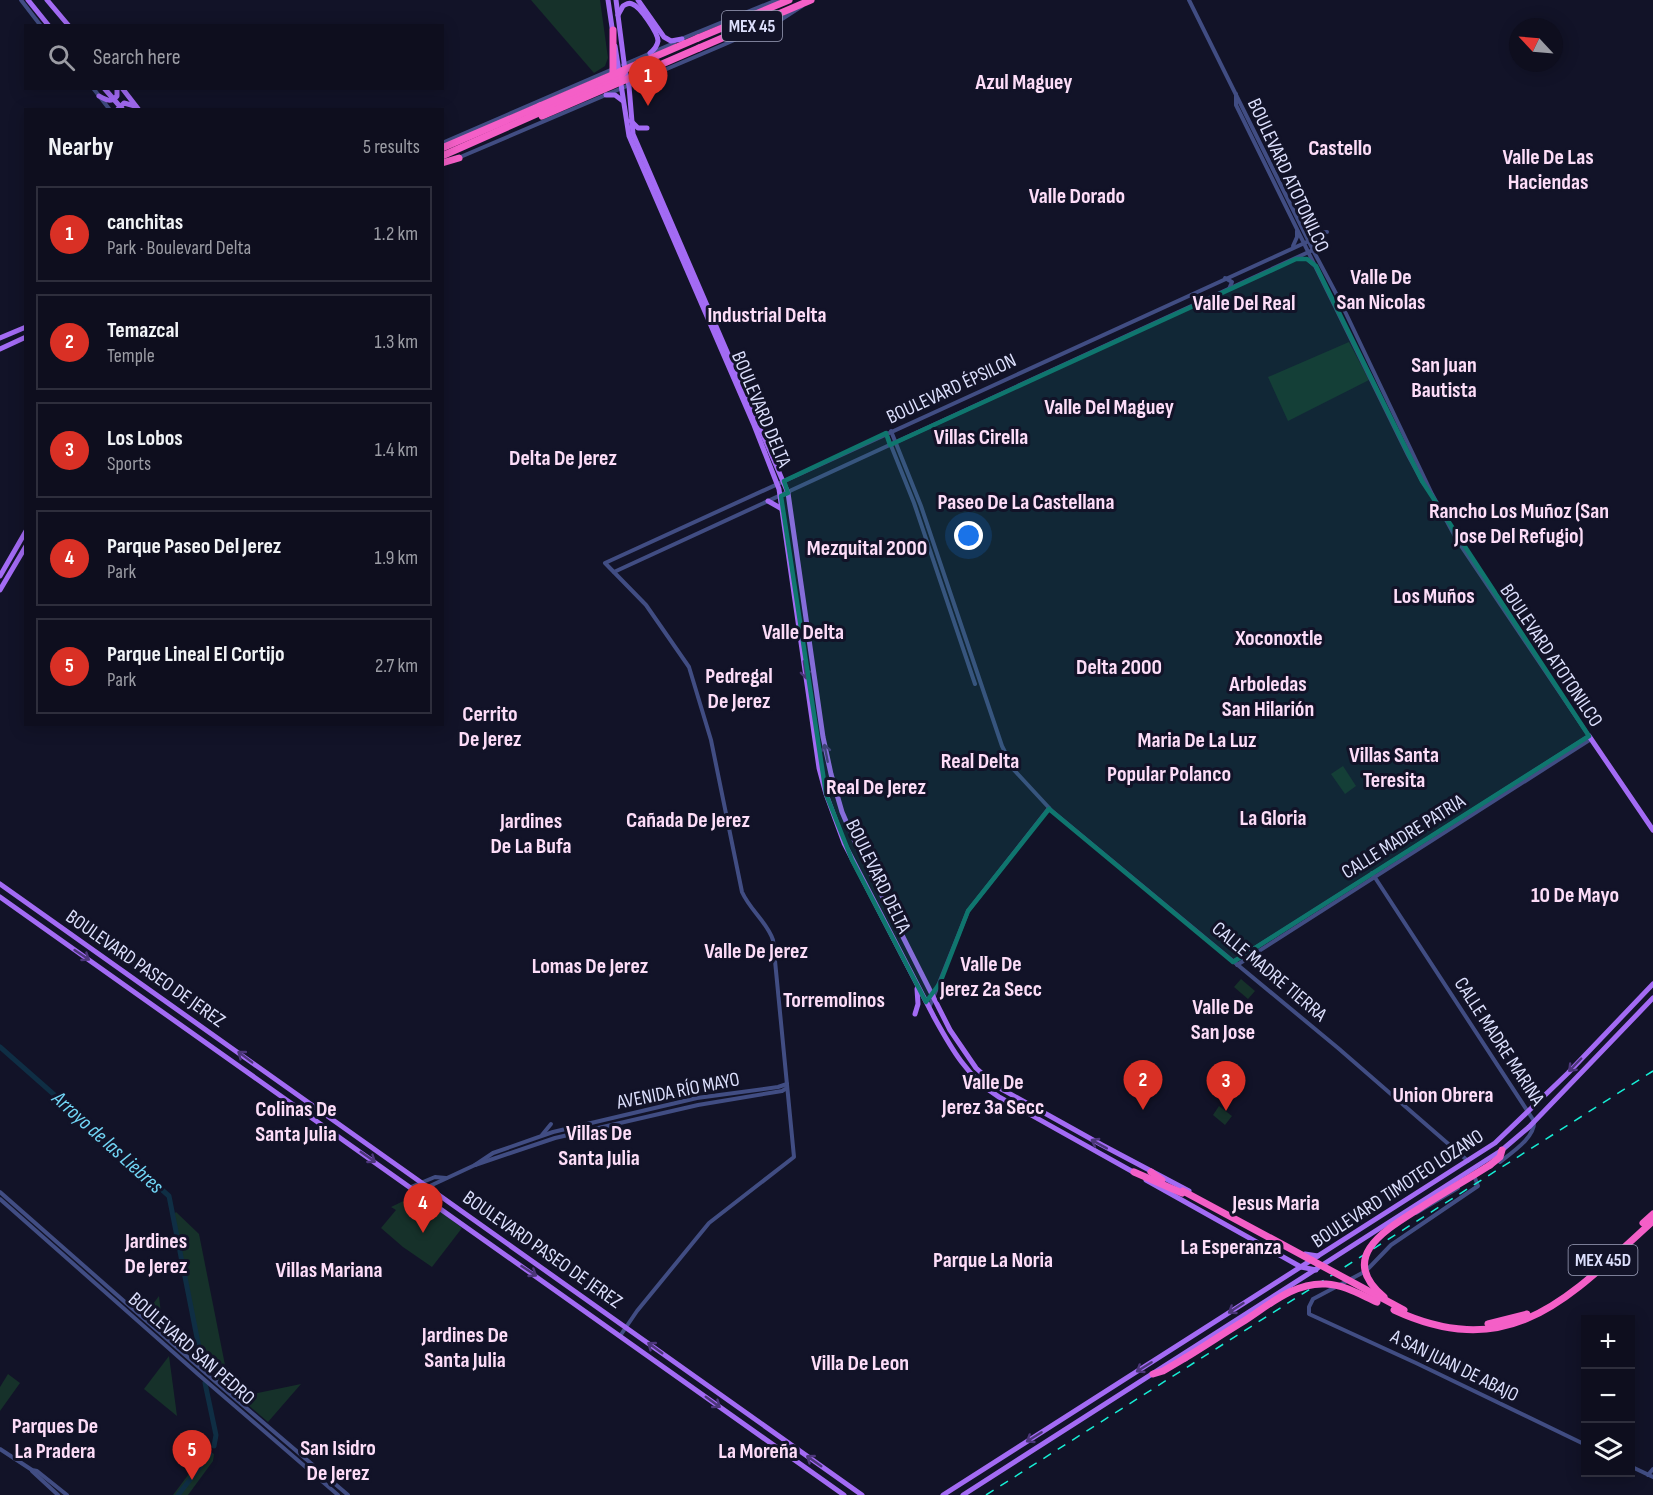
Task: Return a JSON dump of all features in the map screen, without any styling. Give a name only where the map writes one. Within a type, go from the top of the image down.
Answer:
[{"type":"highway","name":"MEX 45","points":[[444,156],[540,106],[789,0]]},
{"type":"highway","name":"MEX 45","points":[[444,156],[807,2]]},
{"type":"highway","points":[[444,156],[616,78],[620,67],[613,30]]},
{"type":"highway","points":[[616,78],[620,67]]},
{"type":"highway","points":[[444,157],[459,158]]},
{"type":"highway","points":[[1404,1310],[1378,1292],[1368,1281],[1365,1260],[1371,1244],[1390,1227],[1490,1165],[1500,1157],[1502,1150]]},
{"type":"highway","name":"MEX 45D","points":[[1134,1172],[1182,1192],[1404,1310],[1432,1322]]},
{"type":"highway","name":"MEX 45D","points":[[1151,1172],[1182,1192],[1394,1310],[1432,1322],[1468,1325],[1492,1323],[1543,1310],[1584,1284],[1653,1221]]},
{"type":"highway","name":"MEX 45D","points":[[1552,1305],[1653,1214]]},
{"type":"highway","points":[[1153,1374],[1169,1368],[1279,1297],[1306,1286],[1323,1284],[1339,1286],[1394,1310]]},
{"type":"main road","points":[[28,0],[47,24]]},
{"type":"main road","points":[[47,0],[67,24]]},
{"type":"main road","points":[[608,0],[613,30]]},
{"type":"main road","name":"BOULEVARD DELTA","points":[[616,0],[620,67],[629,86],[635,138],[788,493],[826,753],[834,787],[849,829],[959,1046],[988,1080],[1011,1095],[1304,1254]]},
{"type":"main road","points":[[638,0],[664,37],[671,41],[682,39]]},
{"type":"main road","points":[[618,16],[625,4],[631,3],[637,6],[657,37],[656,47],[650,53]]},
{"type":"main road","name":"BOULEVARD DELTA","points":[[616,78],[622,89],[629,136],[781,496],[817,754],[824,787],[836,822],[852,861],[955,1054],[984,1087],[1134,1172],[1144,1180],[1303,1266]]},
{"type":"main road","points":[[106,90],[121,108]]},
{"type":"main road","points":[[99,96],[108,101],[113,100],[117,96],[117,90]]},
{"type":"main road","points":[[124,90],[138,108]]},
{"type":"main road","points":[[606,96],[615,95],[624,101]]},
{"type":"main road","points":[[119,108],[124,103],[138,108]]},
{"type":"main road","points":[[631,119],[636,128],[647,128]]},
{"type":"main road","points":[[0,338],[24,328]]},
{"type":"main road","points":[[0,349],[24,338]]},
{"type":"main road","points":[[768,501],[782,509]]},
{"type":"main road","points":[[0,576],[24,534]]},
{"type":"main road","points":[[0,590],[24,549]]},
{"type":"main road","points":[[789,555],[796,579],[801,581]]},
{"type":"main road","name":"BOULEVARD ATOTONILCO","points":[[1590,737],[1653,830]]},
{"type":"main road","points":[[836,822],[843,822],[849,829]]},
{"type":"main road","name":"BOULEVARD PASEO DE JEREZ","points":[[0,884],[862,1495]]},
{"type":"main road","name":"BOULEVARD PASEO DE JEREZ","points":[[0,897],[844,1495]]},
{"type":"main road","points":[[57,938],[57,930],[62,928]]},
{"type":"main road","points":[[114,964],[116,978]]},
{"type":"main road","points":[[123,970],[124,984]]},
{"type":"main road","points":[[915,982],[918,1000],[915,1014]]},
{"type":"main road","name":"BOULEVARD TIMOTEO LOZANO","points":[[943,1495],[1504,1136],[1653,984]]},
{"type":"main road","points":[[149,1002],[150,989]]},
{"type":"main road","points":[[160,996],[160,1010]]},
{"type":"main road","name":"BOULEVARD TIMOTEO LOZANO","points":[[963,1495],[1502,1150],[1534,1121],[1653,998]]},
{"type":"main road","points":[[1633,1005],[1640,1012]]},
{"type":"main road","points":[[1624,1014],[1633,1019]]},
{"type":"main road","points":[[1456,1168],[1455,1175],[1461,1178]]},
{"type":"main road","points":[[1442,1176],[1449,1179],[1449,1185]]},
{"type":"main road","points":[[1304,1254],[1318,1256]]},
{"type":"main road","points":[[1303,1266],[1304,1254]]},
{"type":"main road","points":[[1304,1254],[1304,1277]]},
{"type":"main road","points":[[1285,1258],[1288,1267],[1286,1276]]},
{"type":"main road","points":[[1303,1266],[1316,1270]]},
{"type":"main road","points":[[1110,1389],[1107,1394],[1114,1398]]},
{"type":"main road","points":[[1098,1397],[1103,1401],[1102,1406]]},
{"type":"street","points":[[21,0],[39,24]]},
{"type":"street","points":[[444,142],[777,0]]},
{"type":"street","name":"BOULEVARD ATOTONILCO","points":[[1189,0],[1302,227],[1306,242]]},
{"type":"street","points":[[459,158],[782,19],[807,2]]},
{"type":"street","points":[[639,58],[632,64],[630,70],[634,76],[644,79]]},
{"type":"street","points":[[604,73],[616,78],[612,89],[606,96]]},
{"type":"street","points":[[94,90],[108,108]]},
{"type":"street","name":"BOULEVARD ATOTONILCO","points":[[1236,93],[1238,108],[1296,227],[1334,289],[1432,494],[1463,548],[1590,737]]},
{"type":"street","points":[[1289,249],[1297,237],[1296,227]]},
{"type":"street","points":[[1302,227],[1315,232],[1327,232]]},
{"type":"street","name":"BOULEVARD ÉPSILON","points":[[1306,242],[605,563],[614,572],[1311,251]]},
{"type":"street","name":"BOULEVARD ATOTONILCO","points":[[1311,251],[1316,266],[1408,455],[1432,494]]},
{"type":"street","points":[[1296,259],[1307,260],[1316,266]]},
{"type":"street","points":[[1224,278],[1232,282],[1229,290]]},
{"type":"street","points":[[889,432],[890,445],[914,503],[975,684]]},
{"type":"street","name":"CALLE MADRE TIERRA","points":[[889,432],[921,506],[1010,765],[1049,808],[1332,1043],[1468,1161]]},
{"type":"street","points":[[614,572],[646,605],[686,661],[698,693],[713,747],[742,892],[751,908],[769,930],[773,940],[794,1157],[709,1223],[620,1336]]},
{"type":"street","name":"CALLE MADRE PATRIA","points":[[1235,964],[1590,737]]},
{"type":"street","points":[[927,1005],[937,988],[968,911],[1049,808]]},
{"type":"street","name":"CALLE MADRE MARINA","points":[[1373,875],[1534,1121],[1531,1133],[1515,1150],[1419,1213],[1410,1210]]},
{"type":"street","name":"AVENIDA RÍO MAYO","points":[[475,1166],[493,1153],[542,1136],[697,1098],[787,1085]]},
{"type":"street","name":"AVENIDA RÍO MAYO","points":[[417,1192],[475,1166],[554,1138],[698,1105],[782,1091],[787,1085]]},
{"type":"street","points":[[542,1136],[551,1124]]},
{"type":"street","name":"AVENIDA RÍO MAYO","points":[[411,1187],[435,1177],[447,1178]]},
{"type":"street","name":"A SAN JUAN DE ABAJO","points":[[1475,1178],[1479,1186],[1391,1245],[1366,1270],[1315,1297],[1309,1307],[1310,1315],[1581,1443]]},
{"type":"street","name":"BOULEVARD SAN PEDRO","points":[[0,1192],[348,1495]]},
{"type":"street","name":"BOULEVARD SAN PEDRO","points":[[0,1199],[200,1377],[338,1495]]},
{"type":"street","points":[[1256,1242],[1261,1238],[1263,1231]]},
{"type":"street","points":[[217,1383],[224,1380],[227,1370]]},
{"type":"street","points":[[0,1449],[32,1470],[58,1495]]},
{"type":"street","points":[[1635,1468],[1653,1477]]},
{"type":"street","points":[[1648,1475],[1652,1469]]},
{"type":"street","points":[[32,1470],[37,1471],[67,1495]]},
{"type":"highlighted area","points":[[1296,259],[1307,259],[1316,266],[1422,481],[1589,736],[1233,962],[1049,809],[968,911],[940,983],[926,1002],[852,860],[826,794],[781,496],[788,493],[784,481],[886,433],[890,445]]},
{"type":"green space","points":[[531,0],[600,0],[608,58],[605,66],[594,73]]},
{"type":"green space","points":[[1349,342],[1369,380],[1288,421],[1268,377]]},
{"type":"green space","points":[[1343,766],[1356,786],[1345,794],[1331,774]]},
{"type":"green space","points":[[1241,979],[1255,991],[1248,999],[1234,987]]},
{"type":"green space","points":[[1219,1106],[1232,1116],[1225,1125],[1213,1115]]},
{"type":"green space","points":[[418,1194],[462,1228],[432,1267],[381,1228],[396,1210],[391,1207]]},
{"type":"green space","points":[[176,1212],[199,1234],[226,1370],[220,1381],[203,1365],[174,1214]]},
{"type":"green space","points":[[159,1296],[163,1332],[144,1316]]},
{"type":"green space","points":[[169,1356],[177,1416],[144,1389]]},
{"type":"green space","points":[[8,1374],[20,1383],[0,1411],[0,1387]]},
{"type":"green space","points":[[301,1384],[268,1422],[239,1397]]},
{"type":"green space","points":[[207,1450],[214,1454],[213,1461],[188,1495],[173,1495]]},
{"type":"waterway","name":"Arroyo de las Liebres","points":[[0,1047],[169,1196],[202,1363]]},
{"type":"waterway","name":"Arroyo de las Liebres","points":[[205,1383],[216,1435],[214,1446]]},
{"type":"waterway","name":"Arroyo de las Liebres","points":[[178,1495],[210,1454]]},
{"type":"railway","points":[[986,1495],[1653,1071]]},
{"type":"place","name":"canchitas","points":[[648,106]]},
{"type":"place","name":"Temazcal","points":[[1143,1110]]},
{"type":"place","name":"Los Lobos","points":[[1226,1111]]},
{"type":"place","name":"Parque Paseo Del Jerez","points":[[423,1233]]},
{"type":"place","name":"Parque Lineal El Cortijo","points":[[192,1480]]},
{"type":"district","name":"Azul Maguey","points":[[1024,81]]},
{"type":"district","name":"Castello","points":[[1340,147]]},
{"type":"district","name":"Valle De Las Haciendas","points":[[1548,168]]},
{"type":"district","name":"Valle Dorado","points":[[1077,195]]},
{"type":"district","name":"Valle De San Nicolas","points":[[1381,288]]},
{"type":"district","name":"Valle Del Real","points":[[1244,302]]},
{"type":"district","name":"Industrial Delta","points":[[767,314]]},
{"type":"district","name":"San Juan Bautista","points":[[1444,376]]},
{"type":"district","name":"Valle Del Maguey","points":[[1109,406]]},
{"type":"district","name":"Villas Cirella","points":[[981,436]]},
{"type":"district","name":"Delta De Jerez","points":[[563,457]]},
{"type":"district","name":"Paseo De La Castellana","points":[[1026,501]]},
{"type":"district","name":"Rancho Los Muñoz (San Jose Del Refugio)","points":[[1519,522]]},
{"type":"district","name":"Mezquital 2000","points":[[867,547]]},
{"type":"district","name":"Los Muños","points":[[1434,595]]},
{"type":"district","name":"Valle Delta","points":[[803,631]]},
{"type":"district","name":"Xoconoxtle","points":[[1279,637]]},
{"type":"district","name":"Delta 2000","points":[[1119,666]]},
{"type":"district","name":"Pedregal De Jerez","points":[[739,688]]},
{"type":"district","name":"Arboledas San Hilarión","points":[[1268,696]]},
{"type":"district","name":"Cerrito De Jerez","points":[[490,726]]},
{"type":"district","name":"Maria De La Luz","points":[[1197,739]]},
{"type":"district","name":"Real Delta","points":[[980,760]]},
{"type":"district","name":"Villas Santa Teresita","points":[[1394,766]]},
{"type":"district","name":"Popular Polanco","points":[[1169,773]]},
{"type":"district","name":"Real De Jerez","points":[[876,786]]},
{"type":"district","name":"La Gloria","points":[[1273,817]]},
{"type":"district","name":"Cañada De Jerez","points":[[688,819]]},
{"type":"district","name":"Jardines De La Bufa","points":[[531,832]]},
{"type":"district","name":"10 De Mayo","points":[[1575,894]]},
{"type":"district","name":"Valle De Jerez","points":[[756,950]]},
{"type":"district","name":"Lomas De Jerez","points":[[590,965]]},
{"type":"district","name":"Valle De Jerez 2a Secc","points":[[991,976]]},
{"type":"district","name":"Torremolinos","points":[[834,999]]},
{"type":"district","name":"Valle De San Jose","points":[[1223,1018]]},
{"type":"district","name":"Valle De Jerez 3a Secc","points":[[993,1094]]},
{"type":"district","name":"Union Obrera","points":[[1443,1094]]},
{"type":"district","name":"Colinas De Santa Julia","points":[[296,1120]]},
{"type":"district","name":"Villas De Santa Julia","points":[[599,1144]]},
{"type":"district","name":"Jesus Maria","points":[[1276,1202]]},
{"type":"district","name":"La Esperanza","points":[[1231,1246]]},
{"type":"district","name":"Jardines De Jerez","points":[[156,1252]]},
{"type":"district","name":"Parque La Noria","points":[[993,1259]]},
{"type":"district","name":"Villas Mariana","points":[[329,1269]]},
{"type":"district","name":"Jardines De Santa Julia","points":[[465,1346]]},
{"type":"district","name":"Villa De Leon","points":[[860,1362]]},
{"type":"district","name":"Parques De La Pradera","points":[[55,1438]]},
{"type":"district","name":"La Moreña","points":[[758,1450]]},
{"type":"district","name":"San Isidro De Jerez","points":[[338,1460]]}]
